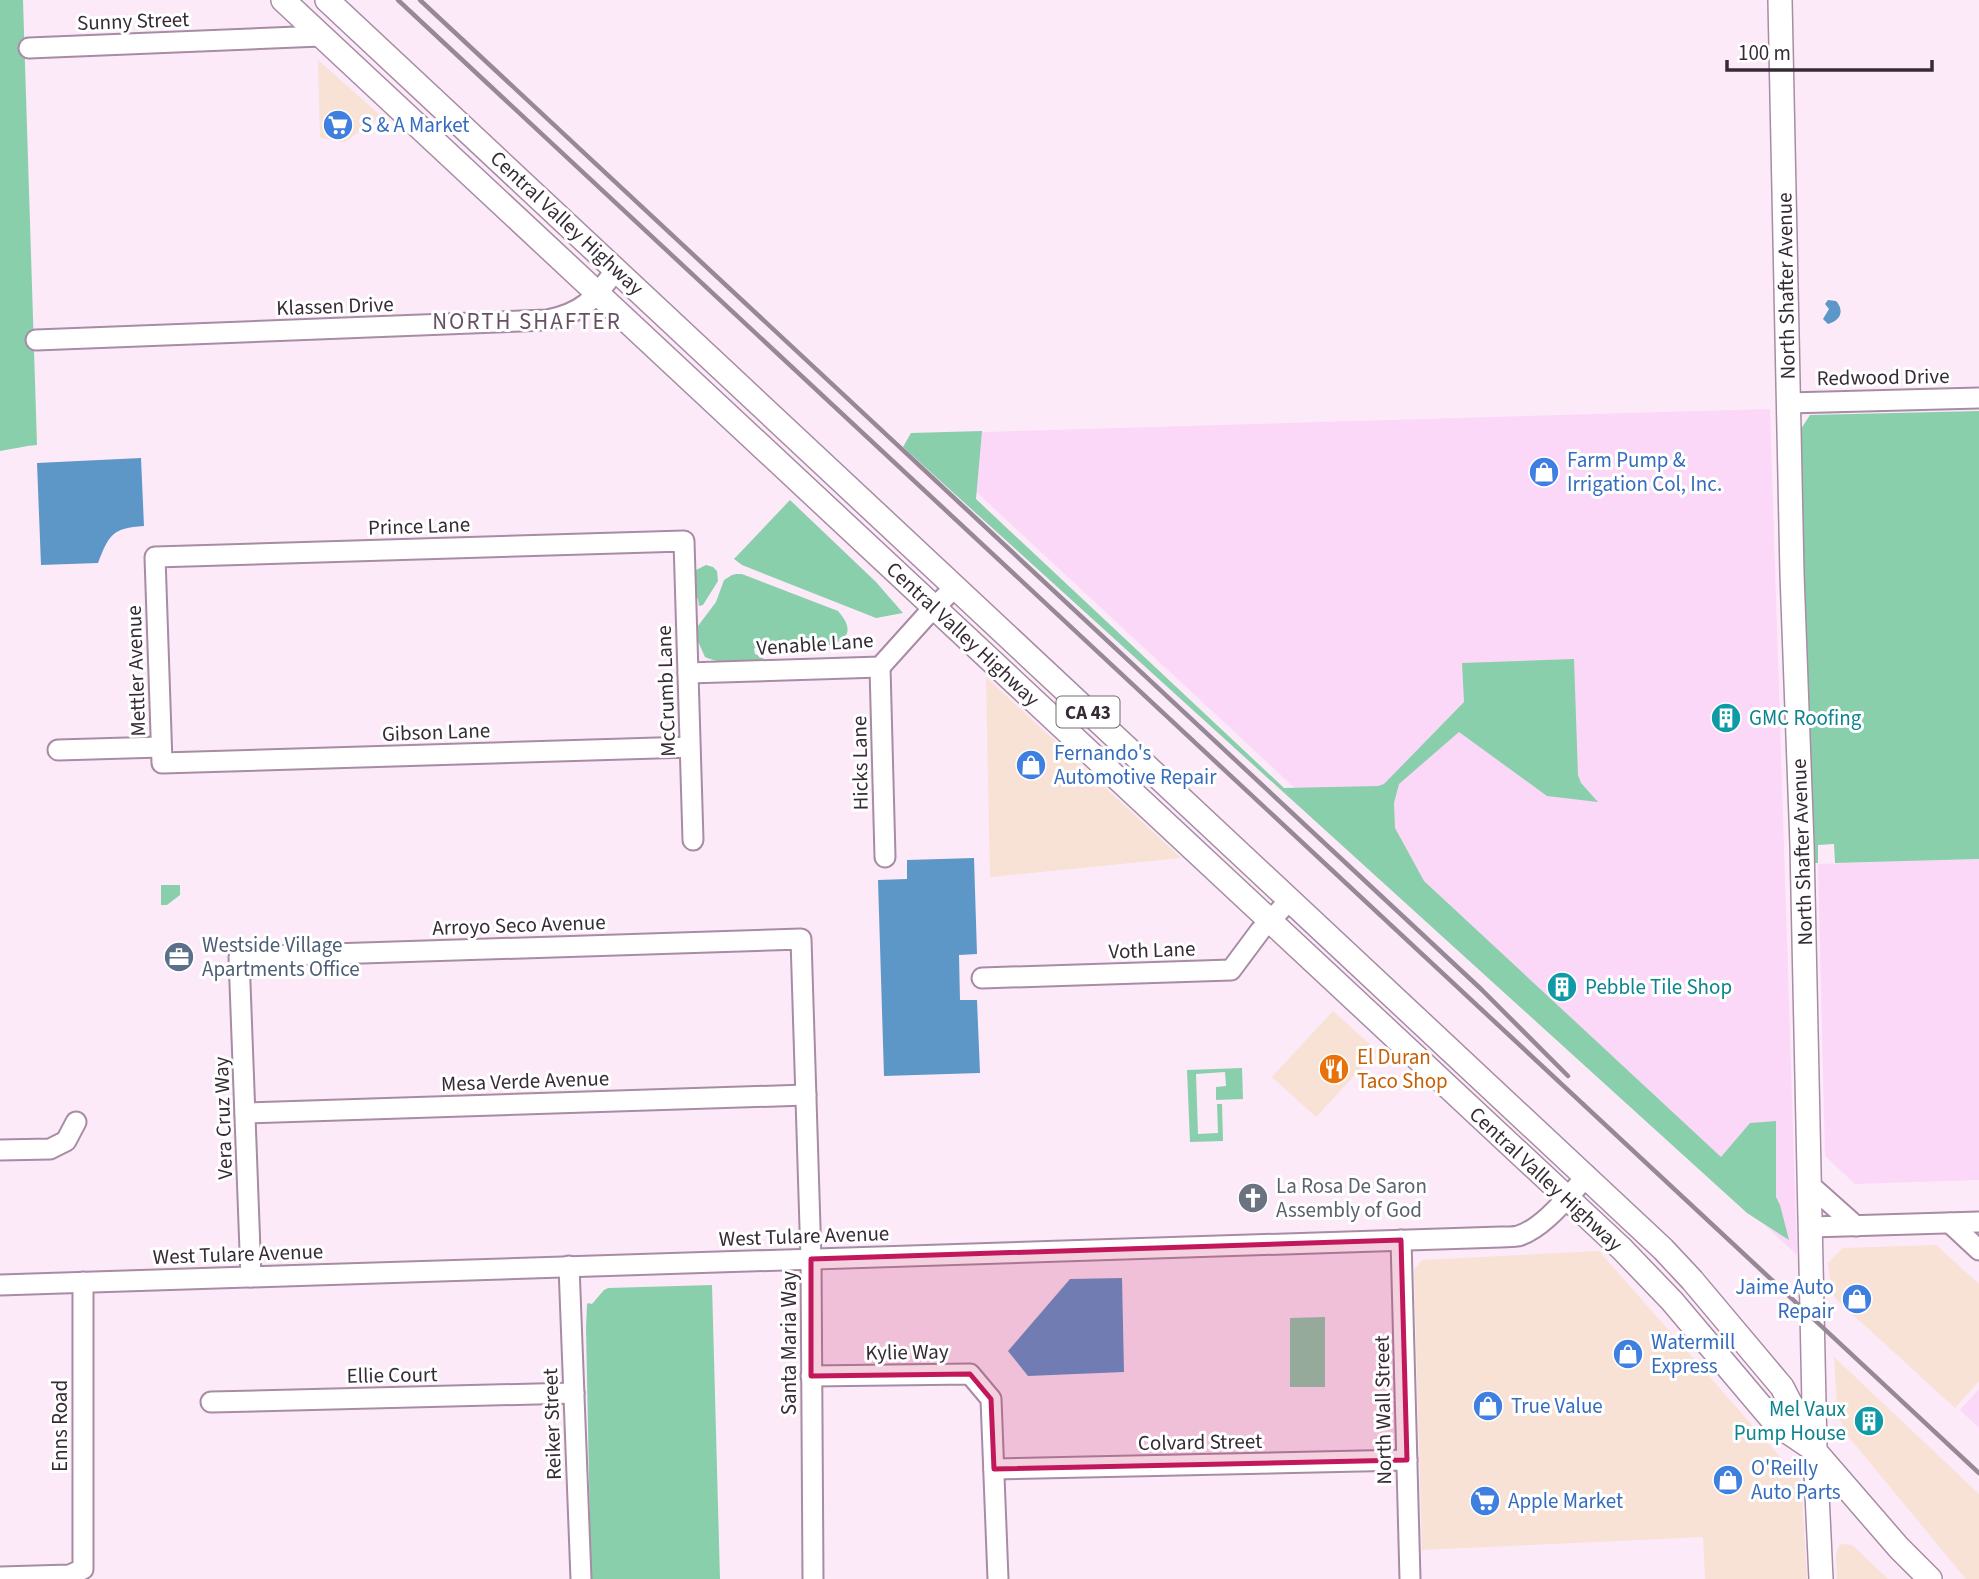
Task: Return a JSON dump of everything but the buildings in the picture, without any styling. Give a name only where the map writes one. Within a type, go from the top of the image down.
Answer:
[{"type":"main road","name":"Central Valley Highway","points":[[283,0],[1622,1249],[1672,1301],[1776,1424],[1815,1451]]},
{"type":"main road","name":"Central Valley Highway","points":[[327,0],[1663,1249],[1782,1387],[1815,1451],[1899,1548],[1930,1579]]},
{"type":"main road","name":"North Shafter Avenue","points":[[1780,0],[1792,574],[1802,845],[1815,1451],[1821,1579]]},
{"type":"street","name":"Sunny Street","points":[[29,48],[321,36]]},
{"type":"street","name":"Klassen Drive","points":[[36,340],[547,320],[576,312],[598,293],[616,270]]},
{"type":"street","name":"Redwood Drive","points":[[1788,403],[1979,398]]},
{"type":"street","name":"Prince Lane","points":[[155,556],[684,541]]},
{"type":"street","name":"McCrumb Lane","points":[[684,541],[694,840]]},
{"type":"street","name":"Mettler Avenue","points":[[155,556],[162,763],[184,762]]},
{"type":"street","name":"Venable Lane","points":[[688,673],[880,667],[955,587]]},
{"type":"street","name":"Hicks Lane","points":[[880,667],[886,857]]},
{"type":"street","points":[[58,750],[161,747]]},
{"type":"street","name":"Gibson Lane","points":[[184,762],[690,747]]},
{"type":"street","name":"Voth Lane","points":[[982,978],[1230,970],[1269,920],[1290,900]]},
{"type":"street","name":"Arroyo Seco Avenue","points":[[239,957],[801,939]]},
{"type":"street","name":"Santa Maria Way","points":[[801,939],[811,1259],[813,1579]]},
{"type":"street","name":"Vera Cruz Way","points":[[239,957],[251,1277]]},
{"type":"street","name":"Mesa Verde Avenue","points":[[245,1113],[806,1095]]},
{"type":"street","points":[[0,1150],[50,1149],[65,1141],[76,1122]]},
{"type":"street","name":"West Tulare Avenue","points":[[0,1285],[1516,1236],[1534,1227],[1587,1176]]},
{"type":"street","points":[[1810,1185],[1856,1226]]},
{"type":"street","points":[[1811,1227],[1979,1222]]},
{"type":"street","points":[[1950,1223],[1979,1250]]},
{"type":"street","name":"North Wall Street","points":[[1401,1240],[1410,1579]]},
{"type":"street","name":"Reiker Street","points":[[569,1266],[581,1579]]},
{"type":"street","name":"Enns Road","points":[[0,1577],[70,1575],[83,1569],[83,1282]]},
{"type":"street","name":"Kylie Way","points":[[811,1376],[970,1374],[991,1399],[994,1469]]},
{"type":"street","name":"Ellie Court","points":[[211,1402],[574,1393]]},
{"type":"street","name":"Colvard Street","points":[[994,1469],[1407,1460]]},
{"type":"street","points":[[994,1469],[998,1579]]},
{"type":"highlighted area","points":[[1401,1240],[1407,1460],[994,1469],[991,1399],[970,1374],[811,1376],[811,1259]]},
{"type":"shaded area","points":[[318,60],[381,116],[345,142],[320,138]]},
{"type":"shaded area","points":[[1770,409],[1797,1255],[914,434],[1321,422]]},
{"type":"shaded area","points":[[986,677],[1181,858],[990,877]]},
{"type":"shaded area","points":[[1979,859],[1979,1180],[1855,1184],[1825,1156],[1818,864]]},
{"type":"shaded area","points":[[1333,1011],[1377,1051],[1316,1117],[1272,1077]]},
{"type":"shaded area","points":[[1936,1245],[1979,1284],[1979,1381],[1955,1408],[1836,1299],[1832,1293],[1828,1263],[1843,1248]]},
{"type":"shaded area","points":[[1599,1251],[1801,1481],[1807,1579],[1705,1579],[1703,1537],[1422,1550],[1414,1270],[1422,1260]]},
{"type":"shaded area","points":[[1834,1357],[1979,1494],[1979,1579],[1966,1579],[1848,1436],[1837,1407]]},
{"type":"shaded area","points":[[1979,1389],[1979,1428],[1960,1410]]},
{"type":"shaded area","points":[[1840,1544],[1852,1545],[1888,1579],[1837,1579],[1836,1554]]},
{"type":"green space","points":[[0,0],[23,0],[37,445],[0,451]]},
{"type":"green space","points":[[1979,411],[1979,859],[1835,863],[1834,844],[1818,845],[1818,863],[1810,863],[1797,435],[1810,415]]},
{"type":"green space","points":[[982,431],[976,499],[1284,788],[1384,784],[1464,702],[1462,663],[1574,659],[1578,775],[1581,783],[1598,802],[1547,796],[1459,732],[1399,784],[1394,803],[1395,828],[1424,881],[1721,1157],[1750,1123],[1776,1121],[1776,1197],[1789,1240],[1747,1213],[903,447],[911,433]]},
{"type":"green space","points":[[790,500],[876,582],[903,613],[876,618],[742,565],[734,559]]},
{"type":"green space","points":[[706,565],[717,571],[718,581],[703,605],[699,606],[695,595],[694,576],[696,570]]},
{"type":"green space","points":[[736,574],[838,611],[847,626],[845,636],[836,643],[820,647],[755,648],[755,654],[764,658],[750,663],[726,663],[705,657],[696,637],[698,626],[716,602],[724,580]]},
{"type":"green space","points":[[161,885],[180,885],[180,895],[167,905],[161,905]]},
{"type":"green space","points":[[1242,1068],[1243,1099],[1216,1100],[1216,1087],[1226,1086],[1225,1072],[1196,1074],[1198,1134],[1218,1133],[1217,1104],[1222,1104],[1223,1141],[1190,1142],[1187,1070]]},
{"type":"green space","points":[[712,1285],[720,1579],[591,1579],[587,1305],[592,1304],[608,1288]]},
{"type":"green space","points":[[1325,1317],[1325,1387],[1290,1387],[1290,1318]]},
{"type":"water","points":[[1828,300],[1836,301],[1841,312],[1836,321],[1828,324],[1823,319],[1829,309],[1825,304]]},
{"type":"water","points":[[141,458],[144,526],[118,531],[113,535],[98,563],[41,565],[37,463]]},
{"type":"water","points":[[974,858],[977,954],[959,955],[960,1000],[977,1000],[980,1073],[884,1076],[878,880],[907,879],[907,860]]},
{"type":"water","points":[[1122,1278],[1124,1372],[1028,1376],[1008,1351],[1070,1279]]},
{"type":"railway","points":[[398,0],[1979,1473]]},
{"type":"railway","points":[[420,0],[1481,989],[1568,1076]]},
{"type":"place","name":"S & A Market","points":[[338,125]]},
{"type":"place","name":"Farm Pump & Irrigation Col, Inc.","points":[[1544,472]]},
{"type":"place","name":"GMC Roofing","points":[[1726,718]]},
{"type":"place","name":"Fernando's Automotive Repair","points":[[1031,765]]},
{"type":"place","name":"Westside Village Apartments Office","points":[[179,957]]},
{"type":"place","name":"Pebble Tile Shop","points":[[1562,987]]},
{"type":"place","name":"El Duran Taco Shop","points":[[1334,1069]]},
{"type":"place","name":"La Rosa De Saron Assembly of God","points":[[1253,1198]]},
{"type":"place","name":"Jaime Auto Repair","points":[[1857,1299]]},
{"type":"place","name":"Watermill Express","points":[[1628,1354]]},
{"type":"place","name":"True Value","points":[[1488,1406]]},
{"type":"place","name":"Mel Vaux Pump House","points":[[1869,1421]]},
{"type":"place","name":"O'Reilly Auto Parts","points":[[1728,1480]]},
{"type":"place","name":"Apple Market","points":[[1485,1501]]},
{"type":"district","name":"NORTH SHAFTER","points":[[527,321]]}]
